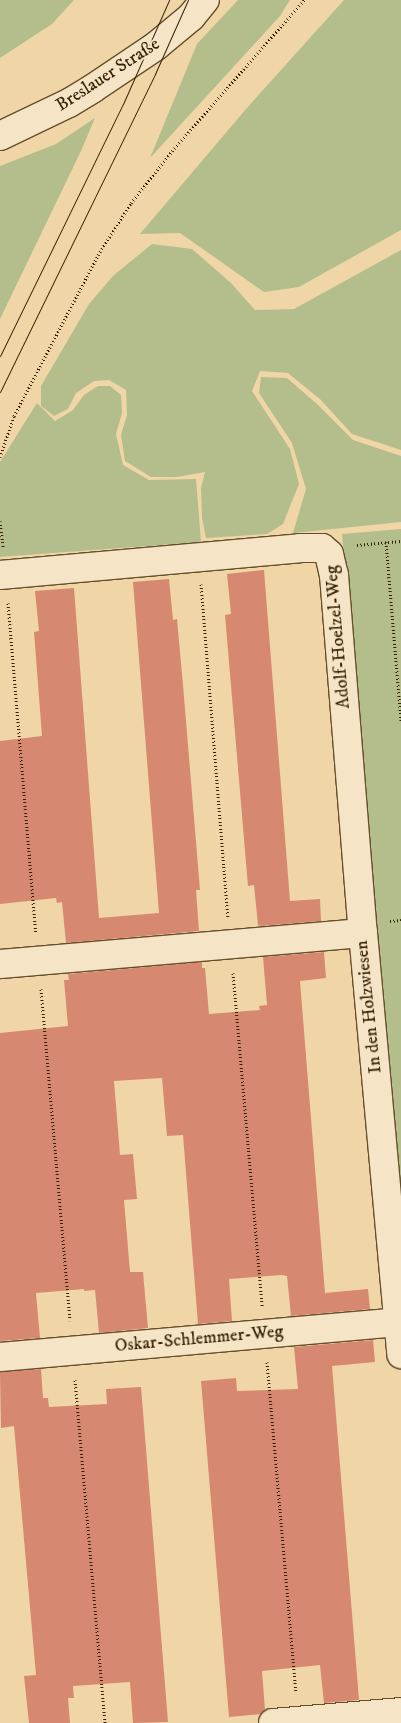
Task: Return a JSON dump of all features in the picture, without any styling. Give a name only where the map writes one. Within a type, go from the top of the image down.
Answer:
[{"type":"street","name":"Breslauer Straße","points":[[0,136],[69,103],[92,89],[156,46],[191,17],[206,0]]},
{"type":"street","name":"Adolf-Hoelzel-Weg","points":[[3,575],[199,556],[322,548],[329,554],[334,575],[363,933]]},
{"type":"street","name":"In den Holzwiesen","points":[[0,964],[363,933],[401,1354]]},
{"type":"street","name":"Oskar-Schlemmer-Weg","points":[[0,1357],[398,1322]]},
{"type":"street","points":[[286,1722],[401,1712]]},
{"type":"path","points":[[0,457],[14,416],[98,255],[131,203],[172,151],[304,0]]},
{"type":"path","points":[[322,548],[401,541]]},
{"type":"path","points":[[386,542],[401,721]]},
{"type":"path","points":[[199,556],[264,1334],[286,1722]]},
{"type":"path","points":[[3,575],[39,960],[105,1723]]},
{"type":"green space","points":[[0,0],[74,0],[52,24],[0,58]]},
{"type":"green space","points":[[238,0],[290,0],[280,16],[150,158],[197,44]]},
{"type":"green space","points":[[344,0],[401,0],[401,230],[299,287],[264,292],[180,233],[140,234],[246,109]]},
{"type":"green space","points":[[95,118],[0,319],[0,166],[56,144]]},
{"type":"green space","points":[[152,244],[192,249],[231,283],[255,310],[294,309],[401,250],[401,450],[352,434],[321,400],[288,373],[260,371],[252,391],[290,449],[299,484],[283,524],[267,534],[206,538],[202,518],[201,488],[205,472],[177,477],[151,477],[125,461],[121,435],[127,415],[126,390],[109,380],[94,381],[76,393],[68,409],[54,416],[41,406],[41,386],[89,304],[114,275]]},
{"type":"green space","points":[[261,377],[287,378],[317,404],[353,440],[401,456],[401,522],[293,533],[306,489],[292,443],[259,393]]},
{"type":"green space","points":[[98,386],[110,386],[121,395],[122,413],[116,434],[123,465],[149,480],[196,479],[201,542],[0,557],[0,462],[37,403],[55,421],[73,410],[84,395]]},
{"type":"green space","points":[[401,529],[401,1206],[342,534]]},
{"type":"building","points":[[264,570],[290,901],[320,899],[321,921],[261,926],[258,925],[254,885],[248,886],[225,615],[231,614],[227,574]]},
{"type":"building","points":[[169,579],[173,620],[177,619],[183,685],[200,890],[196,890],[199,931],[66,943],[62,902],[57,903],[56,898],[0,904],[0,741],[42,736],[34,632],[39,631],[35,591],[74,588],[99,918],[159,913],[133,582]]},
{"type":"building","points":[[324,952],[326,978],[300,981],[325,1293],[368,1289],[370,1309],[291,1316],[287,1276],[229,1279],[232,1321],[198,1324],[183,1135],[167,1136],[162,1078],[114,1081],[120,1155],[133,1154],[137,1199],[124,1200],[130,1272],[143,1272],[148,1328],[99,1333],[95,1290],[84,1291],[84,1289],[36,1293],[40,1338],[0,1341],[0,1033],[68,1026],[64,980],[69,980],[68,974],[202,962],[202,968],[205,968],[209,1014],[260,1010],[259,1006],[267,1005],[263,957]]},
{"type":"building","points":[[373,1340],[375,1362],[332,1366],[359,1700],[324,1703],[320,1665],[262,1671],[265,1710],[261,1714],[229,1717],[201,1381],[236,1378],[237,1391],[298,1389],[294,1347]]},
{"type":"building","points":[[41,1369],[43,1398],[48,1398],[49,1407],[107,1404],[106,1389],[141,1387],[168,1722],[133,1723],[130,1682],[73,1686],[74,1698],[68,1698],[70,1723],[29,1723],[24,1676],[36,1675],[14,1426],[1,1428],[0,1372]]},
{"type":"tram line","points":[[0,356],[123,104],[169,0]]},
{"type":"tram line","points":[[0,392],[155,74],[188,0]]}]
